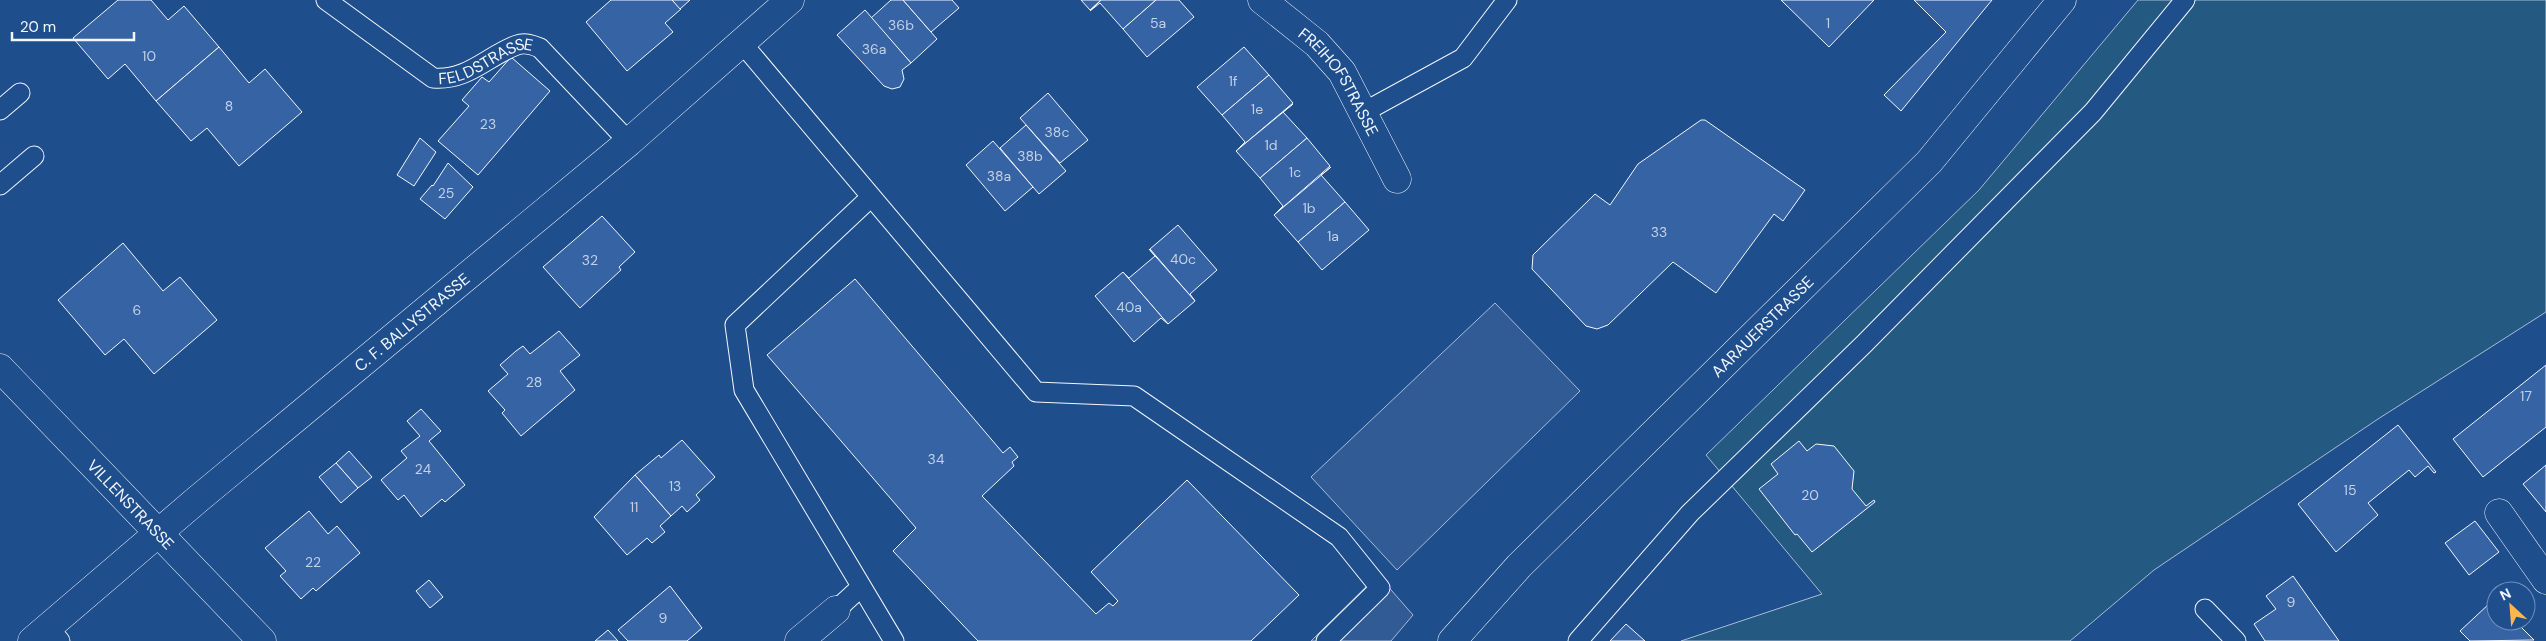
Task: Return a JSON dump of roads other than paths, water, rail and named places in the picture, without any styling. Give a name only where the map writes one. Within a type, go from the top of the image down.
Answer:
[{"type":"street","name":"C. F. BALLYSTRASSE","points":[[47,636],[159,532],[628,142],[790,0]]},
{"type":"street","name":"FREIHOFSTRASSE","points":[[1262,0],[1317,44],[1342,72],[1397,179]]},
{"type":"street","name":"AARAUERSTRASSE","points":[[1452,641],[1519,566],[1929,162],[2062,0]]},
{"type":"street","name":"VILLENSTRASSE","points":[[0,368],[262,641]]},
{"type":"street","points":[[2499,513],[2546,580]]},
{"type":"street","points":[[799,641],[836,610]]},
{"type":"lane","name":"FELDSTRASSE","points":[[326,0],[433,78],[445,79],[474,70],[518,44],[531,44],[540,48],[628,142]]},
{"type":"lane","points":[[1364,112],[1463,58],[1507,0]]},
{"type":"lane","points":[[1578,641],[1690,513],[1864,344],[2093,112],[2185,0]]},
{"type":"lane","points":[[741,42],[1036,392],[1134,396],[1338,536],[1380,588],[1326,641]]},
{"type":"lane","points":[[0,110],[20,93]]},
{"type":"lane","points":[[0,185],[34,156]]},
{"type":"lane","points":[[871,196],[735,325],[744,390],[894,641]]},
{"type":"lane","points":[[836,610],[861,586]]},
{"type":"lane","points":[[2205,609],[2236,641]]}]
